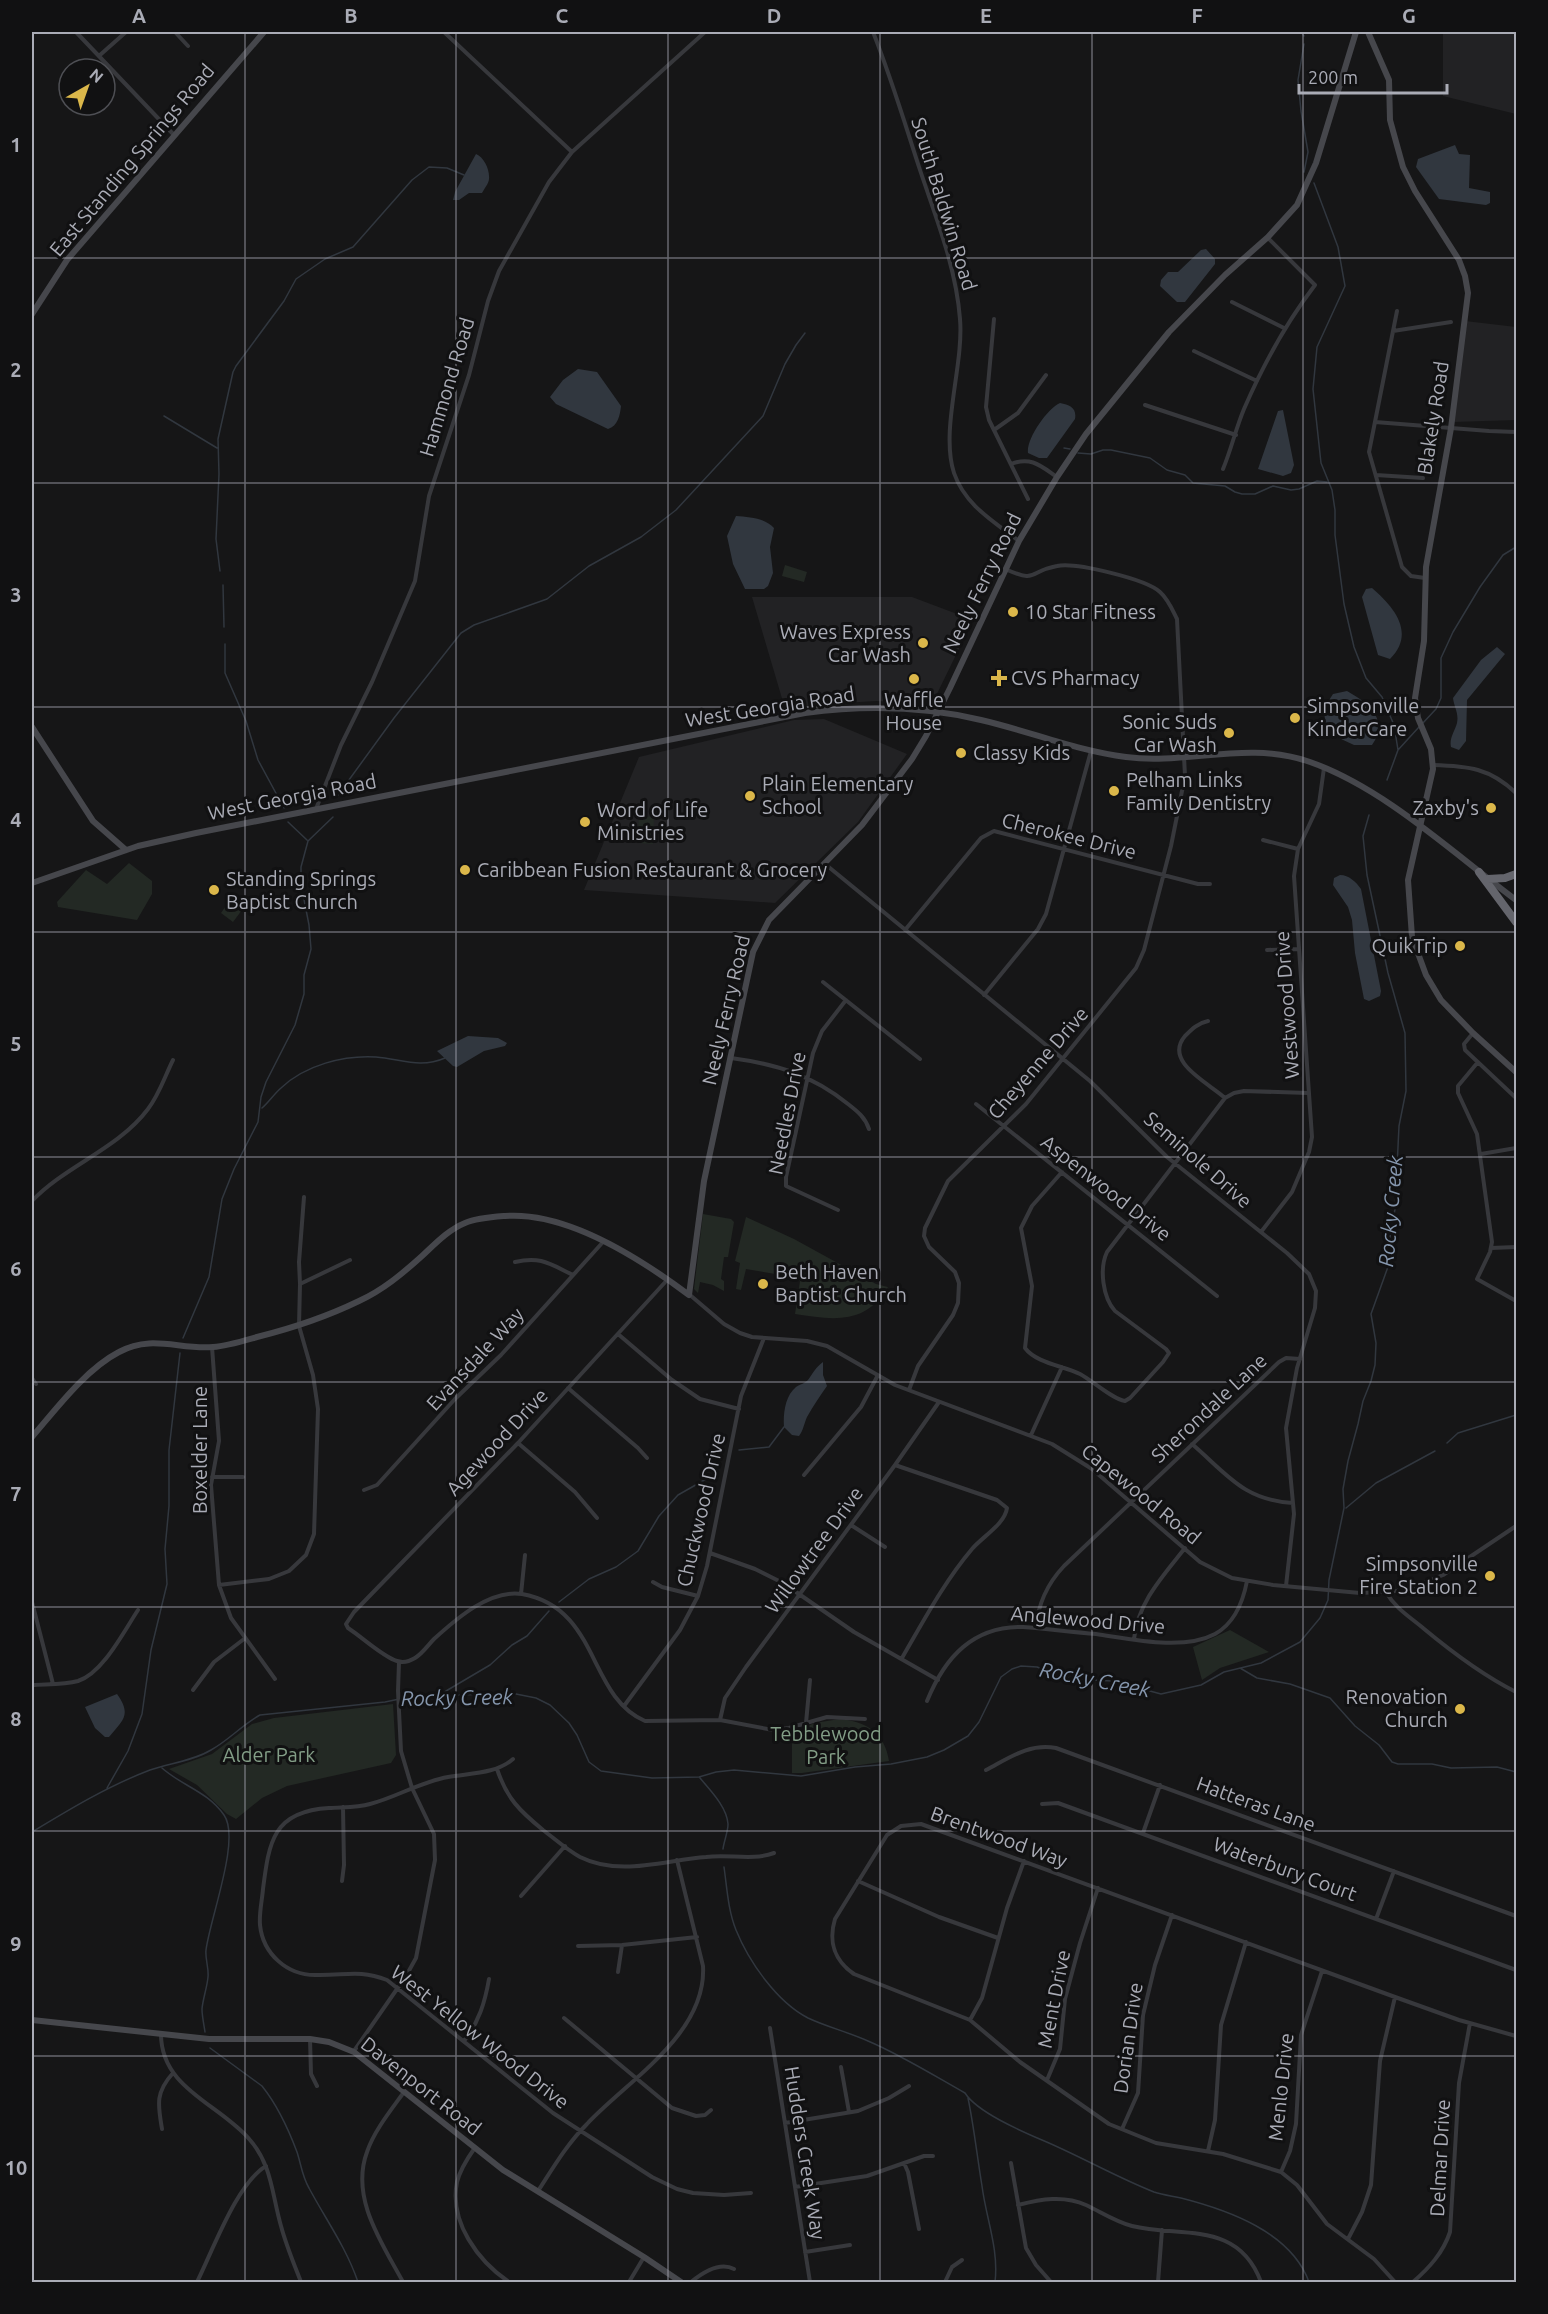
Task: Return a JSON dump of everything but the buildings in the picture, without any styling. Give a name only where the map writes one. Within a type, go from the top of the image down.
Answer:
[{"type":"highway","points":[[1479,872],[1516,922]]},
{"type":"highway","points":[[1488,879],[1505,878],[1516,874]]},
{"type":"street","points":[[76,32],[174,135]]},
{"type":"street","points":[[100,55],[126,32]]},
{"type":"street","points":[[175,32],[188,46]]},
{"type":"street","name":"East Standing Springs Road","points":[[32,314],[67,260],[264,32]]},
{"type":"street","points":[[444,32],[572,152]]},
{"type":"street","name":"Hammond Road","points":[[316,810],[341,745],[372,682],[415,581],[429,496],[469,375],[494,283],[549,182],[572,152],[705,32]]},
{"type":"street","name":"South Baldwin Road","points":[[873,32],[944,241],[958,301],[961,332],[951,433],[950,454],[953,469],[961,488],[973,505],[1019,541]]},
{"type":"street","name":"Neely Ferry Road","points":[[689,1295],[701,1198],[753,951],[762,930],[778,909],[862,825],[901,775],[926,736],[1019,541],[1057,477],[1114,398],[1169,332],[1297,206],[1310,179],[1356,32]]},
{"type":"street","name":"Blakely Road","points":[[1368,32],[1389,80],[1390,120],[1403,167],[1415,191],[1455,253],[1465,276],[1467,308],[1451,428],[1425,578],[1424,640],[1415,698],[1418,718],[1431,749],[1433,765],[1421,827],[1407,880],[1413,937],[1426,975],[1437,995],[1473,1033],[1516,1072]]},
{"type":"street","points":[[1223,470],[1243,411],[1257,381],[1284,328],[1315,285],[1268,237]]},
{"type":"street","points":[[1232,302],[1284,328]]},
{"type":"street","points":[[1397,311],[1369,452],[1402,567],[1411,576],[1425,578]]},
{"type":"street","points":[[994,319],[986,406],[989,420],[1028,499]]},
{"type":"street","points":[[1393,331],[1451,322]]},
{"type":"street","points":[[1194,351],[1257,381]]},
{"type":"street","points":[[994,430],[1018,413],[1046,375]]},
{"type":"street","points":[[1144,405],[1236,435]]},
{"type":"street","points":[[1375,422],[1516,432]]},
{"type":"street","points":[[1011,464],[1028,460],[1036,462],[1057,477]]},
{"type":"street","points":[[1376,475],[1423,478]]},
{"type":"street","name":"Cheyenne Drive","points":[[909,1390],[918,1366],[953,1315],[959,1298],[959,1283],[955,1272],[929,1247],[924,1236],[925,1228],[948,1182],[1026,1104],[1136,968],[1144,950],[1183,793],[1184,757],[1177,619],[1169,602],[1146,582],[1069,565],[1055,566],[1024,578],[1005,570]]},
{"type":"street","name":"West Georgia Road","points":[[32,883],[126,850],[196,833],[805,713],[878,707],[938,712],[982,720],[1125,757],[1168,759],[1224,752],[1263,753],[1297,758],[1324,767],[1356,783],[1421,827],[1516,900]]},
{"type":"street","points":[[32,727],[93,821],[126,850]]},
{"type":"street","points":[[984,995],[1043,922],[1091,750]]},
{"type":"street","points":[[1433,765],[1467,766],[1488,772],[1516,793]]},
{"type":"street","name":"Westwood Drive","points":[[1261,1232],[1292,1192],[1309,1152],[1312,1133],[1294,876],[1298,849],[1318,804],[1324,767]]},
{"type":"street","name":"Cherokee Drive","points":[[905,930],[987,833],[1001,831],[1198,884],[1210,884]]},
{"type":"street","points":[[1263,840],[1298,849]]},
{"type":"street","name":"Seminole Drive","points":[[825,864],[1097,1087],[1175,1164],[1261,1232],[1309,1274],[1314,1286],[1315,1308],[1300,1359],[1286,1428],[1293,1503],[1286,1586]]},
{"type":"street","points":[[1267,950],[1299,949]]},
{"type":"street","points":[[823,982],[920,1059]]},
{"type":"street","name":"Needles Drive","points":[[838,1210],[786,1186],[806,1077],[818,1038],[846,1000]]},
{"type":"street","points":[[1208,1021],[1197,1025],[1186,1036],[1180,1044],[1179,1055],[1184,1065],[1225,1098]]},
{"type":"street","points":[[1473,1033],[1464,1044],[1465,1050],[1516,1098]]},
{"type":"street","points":[[730,1058],[796,1072],[806,1077],[828,1089],[861,1114],[869,1129]]},
{"type":"street","points":[[32,1202],[43,1191],[107,1145],[144,1114],[154,1100],[173,1060]]},
{"type":"street","points":[[1478,1062],[1458,1086],[1458,1093],[1477,1134],[1491,1248],[1477,1279],[1516,1301]]},
{"type":"street","points":[[1062,1172],[1032,1206],[1021,1228],[1032,1286],[1025,1348],[1032,1355],[1082,1375],[1116,1398],[1125,1401],[1167,1357],[1167,1349],[1115,1311],[1107,1299],[1103,1260],[1107,1252],[1225,1098],[1244,1091],[1308,1093]]},
{"type":"street","name":"Aspenwood Drive","points":[[976,1104],[1217,1296]]},
{"type":"street","points":[[1481,1154],[1516,1148]]},
{"type":"street","points":[[219,1585],[280,1576],[298,1564],[310,1546],[314,1524],[318,1409],[313,1375],[299,1326],[298,1262],[304,1197]]},
{"type":"street","points":[[32,1437],[78,1386],[118,1352],[152,1342],[212,1347],[299,1326],[334,1313],[378,1291],[401,1275],[451,1231],[472,1221],[506,1215],[540,1218],[569,1226],[647,1263],[689,1295]]},
{"type":"street","name":"Evansdale Way","points":[[364,1490],[377,1485],[455,1399],[501,1355],[603,1242]]},
{"type":"street","points":[[1491,1248],[1516,1247]]},
{"type":"street","points":[[515,1262],[531,1259],[545,1261],[573,1275]]},
{"type":"street","points":[[300,1284],[350,1260]]},
{"type":"street","name":"Agewood Drive","points":[[399,1662],[348,1628],[346,1624],[354,1612],[518,1443],[668,1279]]},
{"type":"street","name":"Capewood Road","points":[[689,1295],[731,1328],[748,1336],[807,1341],[827,1346],[878,1376],[909,1390],[1031,1435],[1076,1458],[1215,1570],[1247,1581],[1286,1586],[1386,1592],[1419,1585],[1443,1575],[1516,1526]]},
{"type":"street","points":[[618,1334],[672,1380],[700,1399],[739,1409]]},
{"type":"street","name":"Chuckwood Drive","points":[[624,1706],[680,1630],[698,1596],[710,1553],[743,1390],[764,1338]]},
{"type":"street","name":"Boxelder Lane","points":[[212,1347],[219,1441],[212,1477],[219,1585],[231,1618],[275,1679]]},
{"type":"street","name":"Sherondale Lane","points":[[1036,1628],[1040,1603],[1054,1577],[1279,1362],[1286,1358],[1300,1359]]},
{"type":"street","points":[[1031,1435],[1062,1367]]},
{"type":"street","points":[[804,1475],[861,1407],[878,1376]]},
{"type":"street","points":[[32,1378],[36,1384]]},
{"type":"street","points":[[568,1388],[638,1448],[646,1458]]},
{"type":"street","name":"Willowtree Drive","points":[[720,1720],[729,1691],[939,1402]]},
{"type":"street","points":[[518,1443],[575,1491],[597,1518]]},
{"type":"street","points":[[1192,1444],[1243,1490],[1266,1499],[1293,1503]]},
{"type":"street","points":[[895,1465],[997,1500],[1007,1508],[1005,1517],[971,1550],[950,1579],[902,1658]]},
{"type":"street","points":[[212,1477],[243,1477]]},
{"type":"street","points":[[851,1525],[885,1547]]},
{"type":"street","points":[[1134,1639],[1137,1620],[1143,1605],[1151,1591],[1185,1548]]},
{"type":"street","points":[[710,1553],[762,1572],[800,1594],[854,1632],[938,1680]]},
{"type":"street","points":[[521,1594],[525,1555]]},
{"type":"street","name":"Anglewood Drive","points":[[927,1701],[938,1680],[958,1652],[980,1635],[1007,1627],[1185,1642],[1214,1634],[1228,1624],[1236,1613],[1247,1581]]},
{"type":"street","points":[[653,1582],[662,1587],[698,1596]]},
{"type":"street","points":[[1386,1592],[1401,1611],[1451,1651],[1485,1676],[1516,1692]]},
{"type":"street","points":[[354,2052],[398,1988],[419,1949],[436,1852],[434,1834],[412,1788],[401,1750],[399,1662],[415,1658],[447,1627],[478,1606],[500,1596],[521,1594],[552,1605],[570,1620],[582,1636],[611,1689],[624,1706],[639,1718],[650,1722],[720,1720],[773,1730],[832,1716],[866,1719]]},
{"type":"street","points":[[32,1602],[52,1684]]},
{"type":"street","points":[[32,1685],[81,1680],[96,1672],[138,1610]]},
{"type":"street","points":[[193,1690],[214,1662],[244,1639]]},
{"type":"street","points":[[806,1723],[810,1680]]},
{"type":"street","name":"Hatteras Lane","points":[[986,1770],[1021,1751],[1047,1746],[1069,1752],[1516,1916]]},
{"type":"street","points":[[513,1759],[497,1769],[504,1789],[511,1800],[527,1816],[582,1858],[607,1866],[632,1867],[716,1856],[760,1858],[774,1853]]},
{"type":"street","name":"West Yellow Wood Drive","points":[[497,1769],[438,1779],[374,1803],[302,1813],[286,1822],[275,1834],[268,1855],[261,1909],[262,1938],[273,1957],[296,1972],[314,1976],[364,1973],[387,1980],[528,2094],[579,2132],[652,2177],[678,2189],[710,2195],[751,2193]]},
{"type":"street","points":[[1143,1833],[1160,1785]]},
{"type":"street","name":"Waterbury Court","points":[[1042,1804],[1058,1803],[1516,1970]]},
{"type":"street","points":[[342,1881],[343,1807]]},
{"type":"street","name":"Brentwood Way","points":[[1395,2283],[1374,2259],[1327,2224],[1297,2185],[1281,2172],[1208,2151],[1156,2143],[1098,2118],[1020,2062],[970,2020],[858,1977],[841,1964],[835,1952],[833,1927],[887,1835],[898,1827],[921,1824],[1322,1971],[1470,2023],[1516,2036]]},
{"type":"street","points":[[521,1896],[565,1846]]},
{"type":"street","points":[[537,2192],[579,2132],[636,2080],[680,2031],[697,2004],[704,1975],[697,1936],[676,1860]]},
{"type":"street","points":[[970,2020],[982,1998],[998,1938],[1024,1861]]},
{"type":"street","points":[[1376,1918],[1394,1871]]},
{"type":"street","points":[[858,1881],[939,1917],[998,1938]]},
{"type":"street","name":"Ment Drive","points":[[1047,2080],[1060,2049],[1065,1999],[1098,1888]]},
{"type":"street","name":"Dorian Drive","points":[[1122,2129],[1134,2107],[1138,2092],[1143,2015],[1155,1965],[1172,1915]]},
{"type":"street","points":[[578,1946],[622,1945],[697,1936]]},
{"type":"street","points":[[1208,2151],[1215,2120],[1221,2025],[1246,1942]]},
{"type":"street","points":[[618,1972],[622,1945]]},
{"type":"street","name":"Menlo Drive","points":[[1281,2172],[1290,2151],[1296,2124],[1301,2035],[1322,1971]]},
{"type":"street","points":[[464,2041],[482,2009],[489,1979]]},
{"type":"street","points":[[1348,2239],[1362,2212],[1371,2185],[1380,2061],[1395,1997]]},
{"type":"street","points":[[564,2018],[666,2104],[679,2112],[700,2116],[711,2110]]},
{"type":"street","name":"Davenport Road","points":[[32,2020],[208,2039],[310,2038],[329,2042],[354,2052],[474,2149],[537,2192],[644,2257],[681,2283]]},
{"type":"street","name":"Delmar Drive","points":[[1413,2283],[1435,2261],[1450,2232],[1459,2083],[1470,2023]]},
{"type":"street","name":"Hudders Creek Way","points":[[770,2028],[810,2283]]},
{"type":"street","points":[[161,2033],[163,2052],[173,2073],[190,2092],[244,2133],[257,2149],[273,2185],[284,2238],[301,2283]]},
{"type":"street","points":[[310,2038],[312,2074],[317,2086]]},
{"type":"street","points":[[841,2067],[849,2112]]},
{"type":"street","points":[[162,2130],[159,2096],[165,2082],[173,2073]]},
{"type":"street","points":[[785,2123],[869,2107],[909,2086]]},
{"type":"street","points":[[403,2283],[370,2219],[362,2180],[368,2148],[404,2092]]},
{"type":"street","points":[[474,2149],[457,2183],[458,2212],[466,2234],[479,2256],[508,2283]]},
{"type":"street","points":[[795,2187],[867,2176],[924,2156],[933,2156]]},
{"type":"street","points":[[904,2163],[908,2172],[919,2229]]},
{"type":"street","points":[[1011,2163],[1029,2253],[1051,2283]]},
{"type":"street","points":[[198,2283],[242,2190],[253,2175],[266,2166]]},
{"type":"street","points":[[1018,2205],[1048,2199],[1069,2200],[1084,2204],[1127,2224],[1200,2233],[1229,2243],[1250,2260],[1261,2283]]},
{"type":"street","points":[[1158,2283],[1162,2230]]},
{"type":"street","points":[[806,2252],[850,2245]]},
{"type":"street","points":[[629,2283],[644,2257]]},
{"type":"street","points":[[945,2283],[952,2267],[962,2260]]},
{"type":"street","points":[[691,2283],[714,2268],[723,2266],[734,2269]]},
{"type":"shaded area","points":[[1443,32],[1516,32],[1516,114],[1443,96]]},
{"type":"shaded area","points":[[1455,145],[1459,154],[1470,155],[1469,188],[1490,192],[1490,203],[1486,205],[1439,199],[1416,167],[1418,159]]},
{"type":"shaded area","points":[[476,154],[484,161],[489,181],[482,193],[469,193],[459,200],[453,200],[455,192]]},
{"type":"shaded area","points":[[1206,249],[1215,259],[1215,264],[1185,302],[1177,302],[1160,286],[1161,280],[1168,272],[1178,272],[1201,250]]},
{"type":"shaded area","points":[[1465,321],[1516,327],[1516,420],[1453,422]]},
{"type":"shaded area","points":[[578,369],[597,372],[621,406],[618,420],[611,428],[608,429],[556,404],[550,397],[563,380]]},
{"type":"shaded area","points":[[1060,403],[1072,408],[1075,412],[1075,419],[1047,458],[1039,458],[1028,453],[1030,440],[1038,425],[1049,411]]},
{"type":"shaded area","points":[[1283,410],[1294,465],[1291,473],[1283,476],[1258,469],[1278,411]]},
{"type":"shaded area","points":[[736,516],[761,520],[774,528],[770,547],[773,573],[768,586],[764,589],[745,589],[733,564],[727,536]]},
{"type":"shaded area","points":[[1372,588],[1388,603],[1402,630],[1398,649],[1390,659],[1378,655],[1362,597],[1366,589]]},
{"type":"shaded area","points":[[752,597],[912,597],[973,620],[932,704],[876,701],[827,704],[786,712]]},
{"type":"shaded area","points":[[1497,647],[1505,654],[1467,700],[1466,741],[1459,750],[1451,747],[1451,738],[1457,719],[1453,698],[1481,660]]},
{"type":"shaded area","points":[[1347,691],[1369,707],[1378,720],[1377,736],[1372,745],[1354,745],[1326,732],[1324,708],[1333,694]]},
{"type":"shaded area","name":"Plain Elementary School","points":[[824,719],[907,754],[858,822],[775,903],[584,890],[639,757],[794,720]]},
{"type":"shaded area","points":[[1340,875],[1352,879],[1361,889],[1381,991],[1380,996],[1369,1001],[1364,999],[1348,907],[1333,885],[1334,878]]},
{"type":"shaded area","points":[[468,1036],[498,1038],[507,1043],[505,1046],[484,1051],[457,1067],[437,1051]]},
{"type":"shaded area","points":[[823,1362],[823,1375],[827,1386],[807,1417],[799,1436],[792,1435],[784,1427],[787,1400],[792,1391],[808,1380]]},
{"type":"shaded area","points":[[117,1694],[124,1707],[124,1717],[109,1737],[105,1737],[95,1728],[85,1707]]},
{"type":"green space","points":[[785,565],[807,572],[804,582],[782,576]]},
{"type":"green space","points":[[639,816],[654,817],[653,844],[637,843]]},
{"type":"green space","points":[[129,863],[152,881],[152,894],[137,920],[58,907],[57,902],[86,870],[107,884]]},
{"type":"green space","points":[[234,894],[244,903],[233,922],[221,913]]},
{"type":"green space","points":[[703,1214],[731,1219],[734,1222],[728,1257],[724,1257],[721,1279],[724,1281],[724,1291],[700,1282],[698,1293],[694,1289]]},
{"type":"green space","points":[[746,1217],[794,1239],[876,1284],[888,1287],[870,1308],[859,1314],[835,1318],[795,1314],[800,1281],[796,1279],[797,1273],[783,1269],[781,1275],[746,1269],[741,1290],[736,1289],[740,1263],[735,1261]]},
{"type":"green space","points":[[1230,1630],[1269,1652],[1220,1668],[1202,1680],[1193,1647]]},
{"type":"green space","name":"Alder Park","points":[[393,1704],[396,1755],[391,1763],[287,1786],[262,1798],[236,1819],[227,1814],[197,1785],[169,1769],[212,1754],[252,1724],[274,1718]]},
{"type":"green space","name":"Tebblewood Park","points":[[839,1719],[858,1722],[873,1730],[883,1743],[889,1761],[792,1773],[792,1732],[815,1723]]},
{"type":"waterway","points":[[1301,32],[1304,36]]},
{"type":"waterway","points":[[1304,44],[1298,80],[1308,152],[1304,172]]},
{"type":"waterway","points":[[220,571],[216,539],[218,439],[236,366],[284,301],[296,279],[325,259],[353,247],[412,180],[429,167],[447,168],[464,175]]},
{"type":"waterway","points":[[1314,183],[1338,247],[1345,286],[1317,347],[1313,389],[1321,463],[1332,490],[1344,604],[1354,647],[1366,678],[1382,697],[1394,725],[1398,750]]},
{"type":"waterway","points":[[338,795],[394,718],[461,633],[474,625],[547,599],[589,566],[641,537],[676,510],[763,416],[785,364],[805,333]]},
{"type":"waterway","points":[[164,416],[217,448]]},
{"type":"waterway","points":[[1064,448],[1070,449]]},
{"type":"waterway","points":[[1078,453],[1091,454],[1111,450],[1150,458],[1167,470],[1185,475],[1193,483],[1225,486],[1242,494],[1255,494],[1273,486],[1291,490],[1317,481],[1327,482]]},
{"type":"waterway","name":"Rocky Creek","points":[[1422,724],[1436,709],[1441,698],[1441,658],[1453,632],[1480,587],[1503,555],[1516,547]]},
{"type":"waterway","points":[[223,585],[224,627]]},
{"type":"waterway","points":[[225,644],[225,673],[246,721],[258,760],[284,808]]},
{"type":"waterway","name":"Rocky Creek","points":[[1387,780],[1398,750],[1419,727]]},
{"type":"waterway","name":"Rocky Creek","points":[[32,1832],[119,1783],[150,1770],[204,1754],[260,1715],[385,1702],[409,1697],[511,1693],[536,1698],[550,1705],[569,1723],[589,1762],[601,1771],[652,1778],[699,1777],[734,1770],[801,1776],[891,1764],[927,1757],[944,1750],[968,1736],[979,1722],[1001,1677],[1021,1666],[1037,1667],[1070,1679],[1113,1681],[1161,1694],[1201,1685],[1224,1672],[1261,1663],[1300,1642],[1320,1618],[1328,1600],[1329,1580],[1344,1508],[1343,1489],[1348,1461],[1363,1401],[1375,1365],[1376,1343],[1371,1314],[1389,1264],[1389,1243],[1395,1209],[1399,1126],[1406,1091],[1405,1033],[1388,973],[1367,875],[1363,836],[1369,815]]},
{"type":"waterway","points":[[183,1338],[209,1277],[222,1199],[234,1169],[258,1122],[261,1097],[266,1082],[295,1025],[304,994],[304,975],[311,949],[301,884],[301,867],[308,841],[333,817]]},
{"type":"waterway","points":[[288,822],[307,840]]},
{"type":"waterway","points":[[262,1108],[278,1090],[291,1080],[301,1073],[326,1063],[364,1057],[419,1063],[445,1058]]},
{"type":"waterway","points":[[107,1788],[128,1751],[142,1714],[151,1650],[167,1584],[165,1549],[169,1506],[169,1450],[180,1353]]},
{"type":"waterway","points":[[1447,1443],[1458,1433],[1516,1415]]},
{"type":"waterway","points":[[739,1450],[769,1447],[784,1427]]},
{"type":"waterway","points":[[1346,1508],[1376,1483],[1435,1451]]},
{"type":"waterway","points":[[559,1602],[589,1579],[616,1567],[638,1551],[659,1516],[678,1495],[715,1474]]},
{"type":"waterway","points":[[441,1697],[446,1691],[490,1665],[512,1645],[527,1636],[549,1611]]},
{"type":"waterway","points":[[1240,1668],[1257,1678],[1290,1684],[1330,1698],[1355,1726],[1379,1745],[1392,1762],[1432,1764],[1451,1768],[1497,1767],[1516,1772]]},
{"type":"waterway","points":[[162,1768],[210,1800],[224,1815],[228,1826],[227,1860],[206,1950],[208,1977],[202,2009],[205,2032]]},
{"type":"waterway","points":[[700,1778],[725,1811],[728,1827],[723,1849]]},
{"type":"waterway","points":[[724,1867],[731,1915],[748,1955],[775,1992],[797,2011],[815,2021],[893,2052],[965,2093],[979,2107],[1023,2132],[1154,2192],[1218,2209],[1256,2226],[1288,2249],[1309,2282]]},
{"type":"waterway","points":[[210,2048],[262,2086],[273,2101],[294,2143],[307,2184],[342,2245],[358,2282]]},
{"type":"waterway","points":[[968,2098],[994,2246],[995,2282]]},
{"type":"place","name":"10 Star Fitness","points":[[1013,612]]},
{"type":"place","name":"Waves Express Car Wash","points":[[923,643]]},
{"type":"place","name":"CVS Pharmacy","points":[[999,678]]},
{"type":"place","name":"Waffle House","points":[[914,679]]},
{"type":"place","name":"Simpsonville KinderCare","points":[[1295,718]]},
{"type":"place","name":"Sonic Suds Car Wash","points":[[1229,733]]},
{"type":"place","name":"Classy Kids","points":[[961,753]]},
{"type":"place","name":"Pelham Links Family Dentistry","points":[[1114,791]]},
{"type":"place","name":"Plain Elementary School","points":[[750,796]]},
{"type":"place","name":"Zaxby's","points":[[1491,808]]},
{"type":"place","name":"Word of Life Ministries","points":[[585,822]]},
{"type":"place","name":"Caribbean Fusion Restaurant & Grocery","points":[[465,870]]},
{"type":"place","name":"Standing Springs Baptist Church","points":[[214,890]]},
{"type":"place","name":"QuikTrip","points":[[1460,946]]},
{"type":"place","name":"Beth Haven Baptist Church","points":[[763,1284]]},
{"type":"place","name":"Simpsonville Fire Station 2","points":[[1490,1576]]},
{"type":"place","name":"Renovation Church","points":[[1460,1709]]}]
